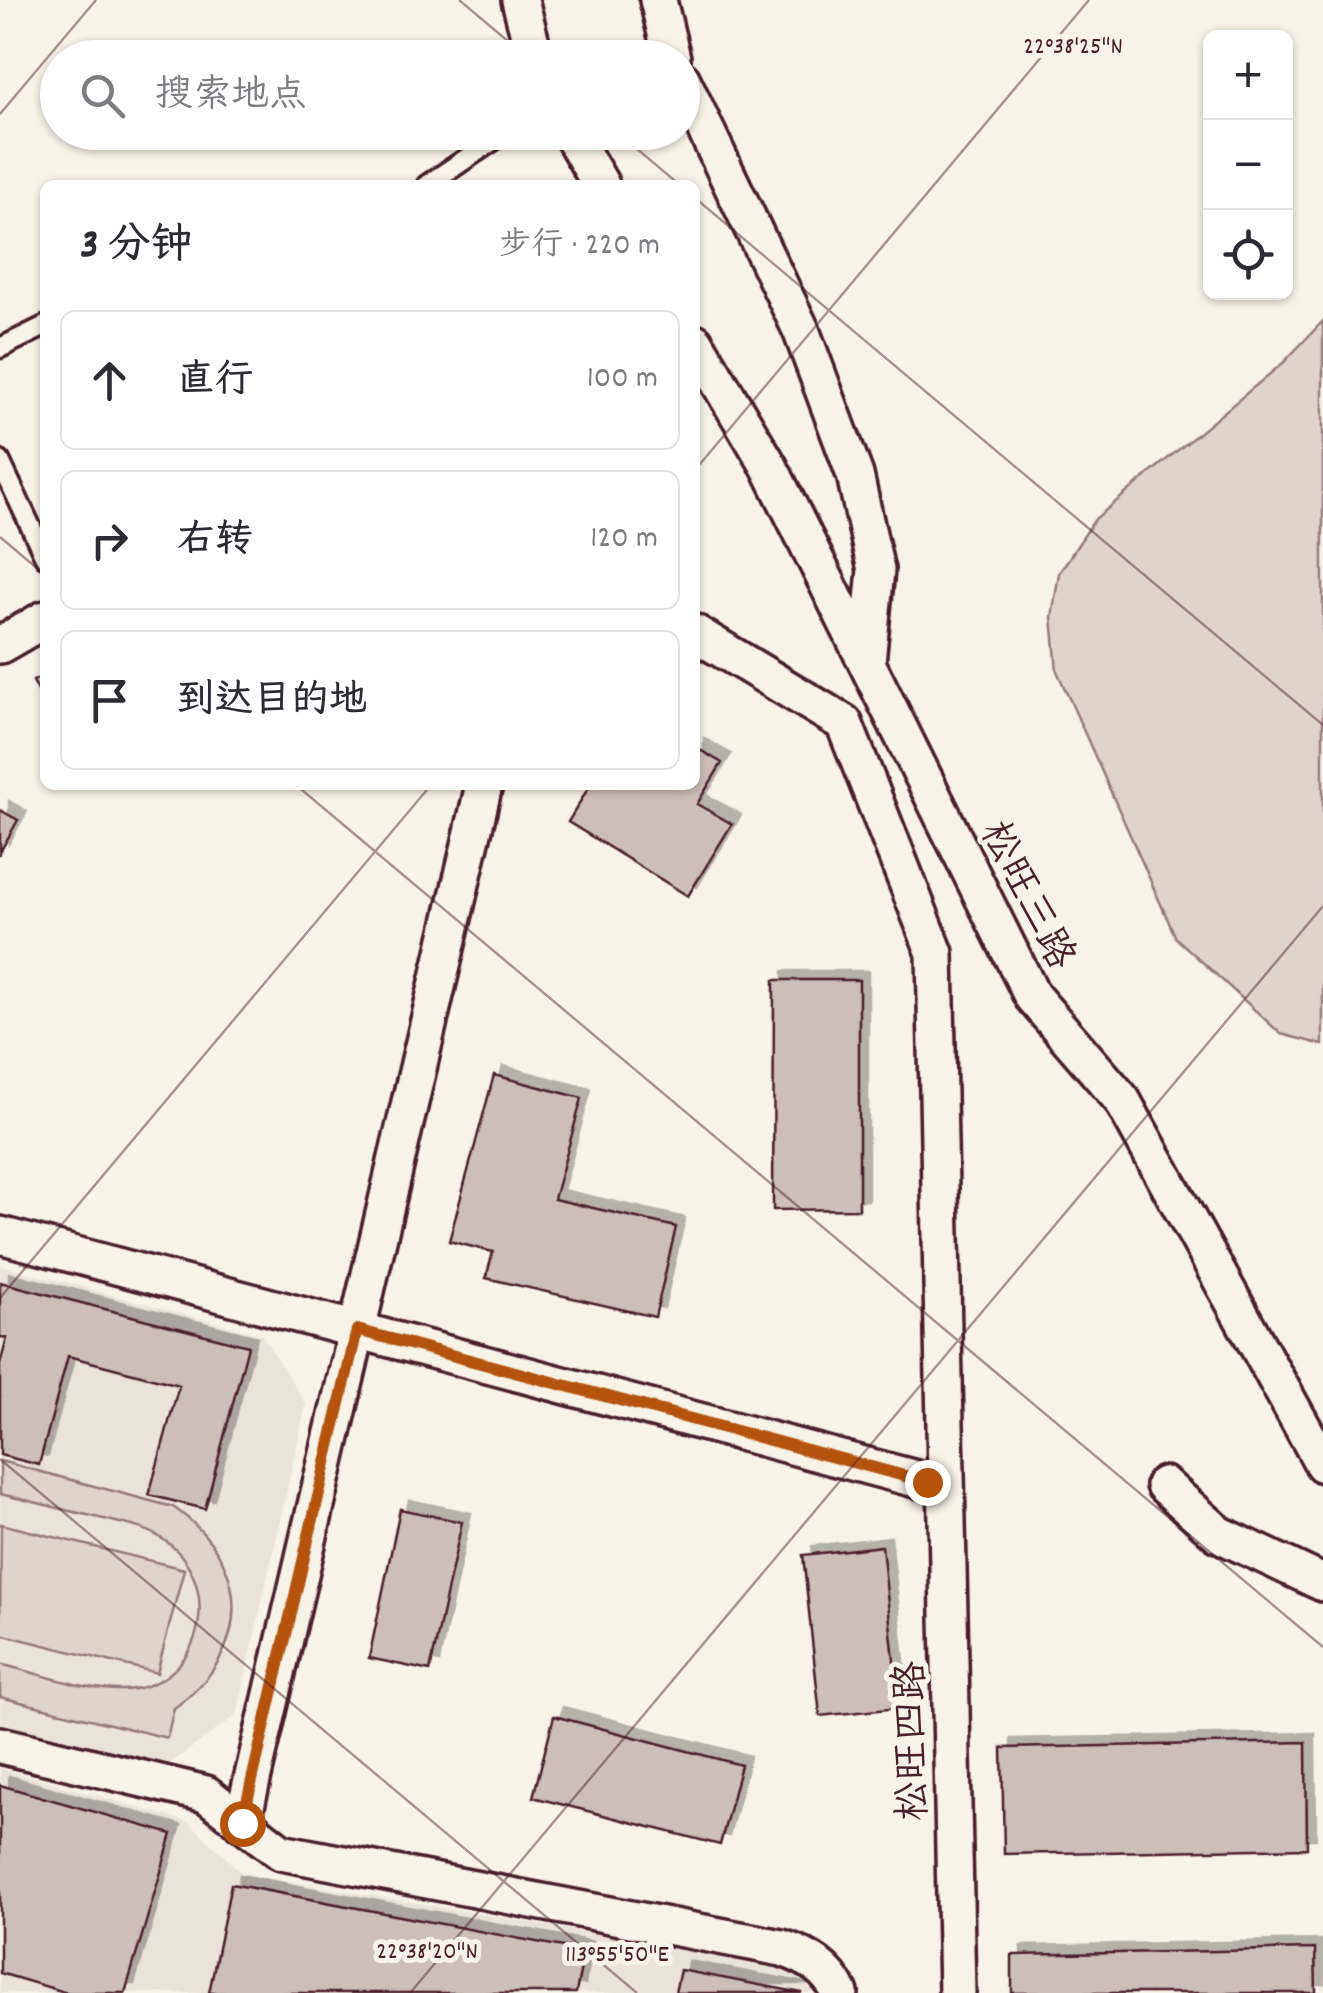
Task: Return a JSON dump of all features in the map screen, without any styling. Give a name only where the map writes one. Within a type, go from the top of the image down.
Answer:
[{"type":"street","points":[[520,0],[530,40]]},
{"type":"street","points":[[658,0],[668,40]]},
{"type":"street","points":[[700,118],[801,330],[855,475],[876,570],[867,664]]},
{"type":"street","points":[[581,150],[598,180]]},
{"type":"street","name":"松旺三路","points":[[700,350],[770,466],[1032,996],[1122,1100],[1323,1464]]},
{"type":"street","points":[[1,642],[40,622]]},
{"type":"street","name":"松旺四路","points":[[700,636],[844,723],[935,953],[957,1993]]},
{"type":"street","points":[[242,1823],[483,790]]},
{"type":"street","points":[[0,1235],[946,1487]]},
{"type":"street","points":[[1164,1484],[1218,1534],[1323,1583]]},
{"type":"street","points":[[0,1746],[206,1794],[280,1852],[782,1948],[808,1956],[832,1977],[840,1993]]},
{"type":"lane","points":[[434,180],[479,150]]},
{"type":"lane","points":[[0,348],[40,328]]},
{"type":"lane","points":[[0,461],[40,547]]},
{"type":"shaded area","points":[[1323,321],[1323,1045],[1281,1034],[1176,938],[1057,671],[1052,617],[1059,573],[1095,519],[1283,363]]},
{"type":"shaded area","points":[[0,1265],[262,1335],[306,1404],[237,1715],[161,1770],[0,1727]]},
{"type":"shaded area","points":[[0,1461],[173,1507],[199,1529],[218,1554],[230,1580],[230,1634],[219,1660],[200,1685],[174,1708],[167,1738],[0,1697],[0,1664],[102,1689],[134,1689],[159,1680],[178,1665],[192,1646],[199,1599],[193,1576],[180,1555],[161,1538],[134,1526],[0,1494]]},
{"type":"shaded area","points":[[1,1524],[184,1569],[157,1673],[0,1634]]},
{"type":"shaded area","points":[[0,1768],[189,1822],[242,1873],[845,1977],[843,1993],[0,1993]]},
{"type":"building","points":[[700,750],[722,763],[697,804],[732,824],[688,896],[568,822],[587,790],[700,790]]},
{"type":"building","points":[[0,810],[18,820],[0,852]]},
{"type":"building","points":[[774,980],[859,980],[859,1209],[773,1210]]},
{"type":"building","points":[[494,1075],[582,1098],[554,1199],[676,1227],[655,1317],[486,1278],[493,1252],[449,1241]]},
{"type":"building","points":[[0,1282],[248,1346],[205,1509],[149,1495],[179,1385],[68,1356],[39,1465],[0,1455],[0,1365],[7,1338],[0,1337]]},
{"type":"building","points":[[400,1509],[462,1522],[430,1671],[369,1658]]},
{"type":"building","points":[[882,1546],[899,1708],[820,1716],[803,1555]]},
{"type":"building","points":[[554,1716],[741,1765],[720,1845],[533,1797]]},
{"type":"building","points":[[1306,1742],[1307,1848],[1004,1854],[1002,1748]]},
{"type":"building","points":[[0,1785],[172,1834],[125,1993],[68,1993],[0,1973]]},
{"type":"building","points":[[231,1884],[584,1951],[576,1993],[209,1993]]},
{"type":"building","points":[[1315,1949],[1316,1993],[1012,1993],[1012,1955]]},
{"type":"building","points":[[680,1970],[802,1993],[675,1993]]},
{"type":"route","points":[[242,1823],[357,1330],[927,1482]]}]
